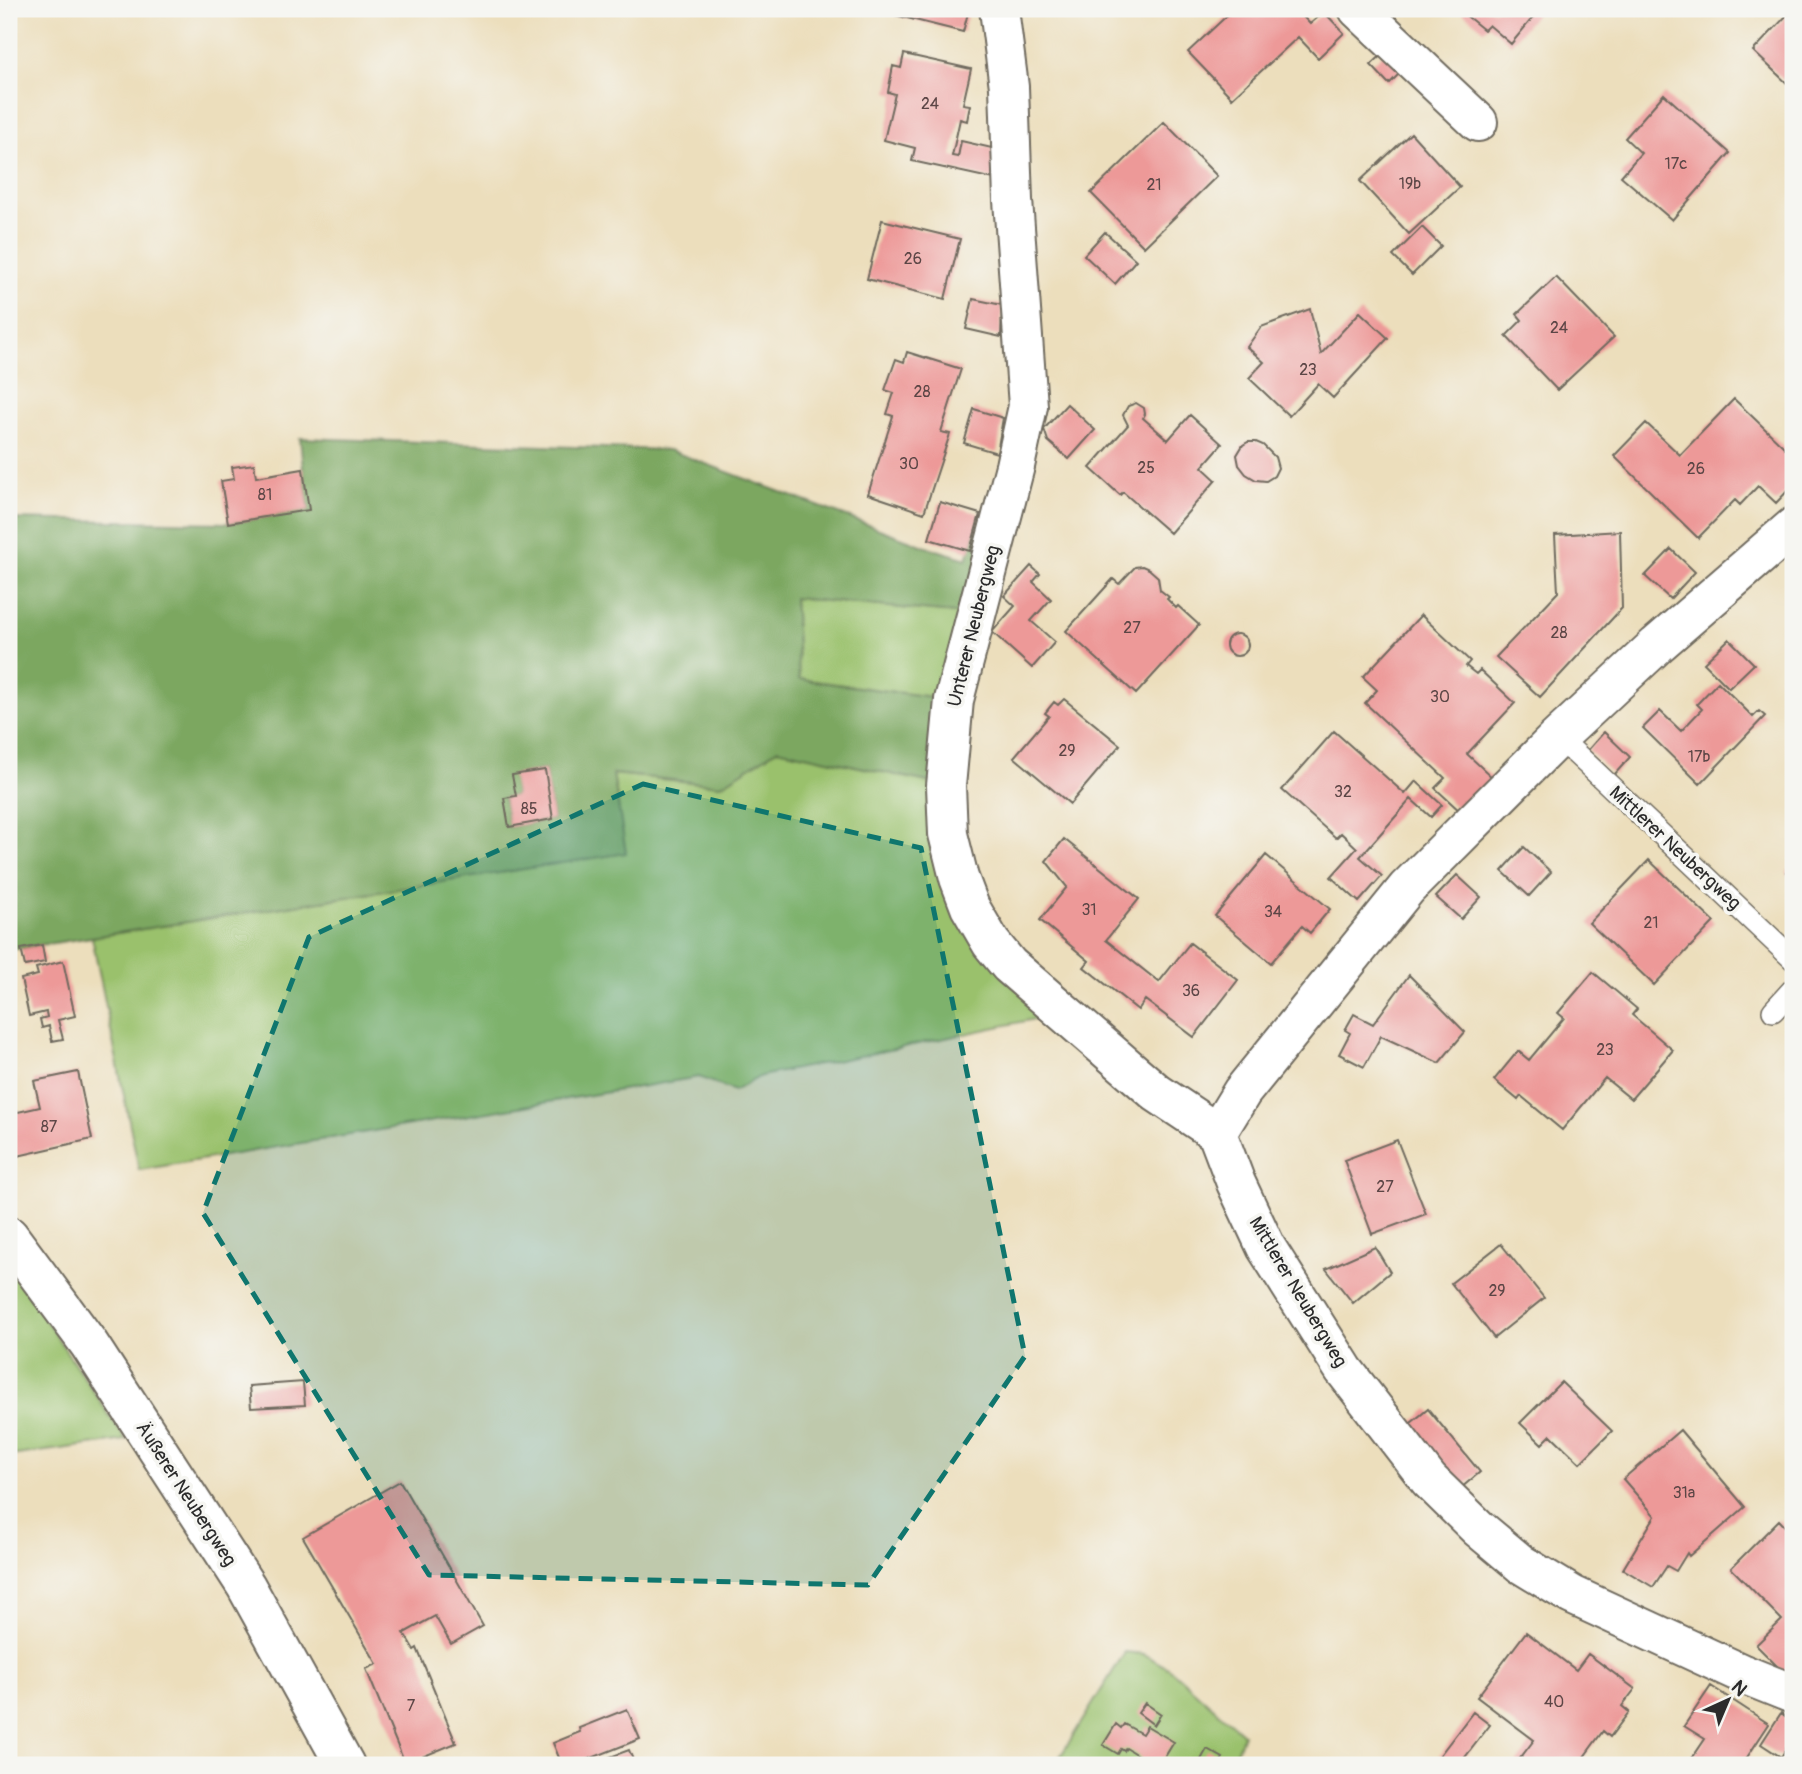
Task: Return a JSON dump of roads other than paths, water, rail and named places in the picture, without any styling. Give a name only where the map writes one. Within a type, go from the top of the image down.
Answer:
[{"type":"street","name":"Unterer Neubergweg","points":[[999,9],[1009,87],[1013,200],[1028,406],[954,699],[946,786],[948,834],[958,878],[970,907],[991,943],[1009,965],[1157,1093],[1216,1133]]},
{"type":"street","points":[[1358,9],[1478,122]]},
{"type":"street","points":[[1216,1133],[1242,1092],[1407,888],[1555,740],[1657,645],[1793,527]]},
{"type":"street","name":"Mittlerer Neubergweg","points":[[1216,1133],[1266,1247],[1344,1370],[1429,1480],[1478,1528],[1521,1564],[1572,1595],[1743,1674],[1793,1694]]},
{"type":"street","name":"Äußerer Neubergweg","points":[[9,1236],[89,1344],[246,1586],[345,1765]]},
{"type":"lane","name":"Mittlerer Neubergweg","points":[[1555,740],[1574,752],[1793,959]]},
{"type":"lane","points":[[1773,1011],[1793,989]]}]
